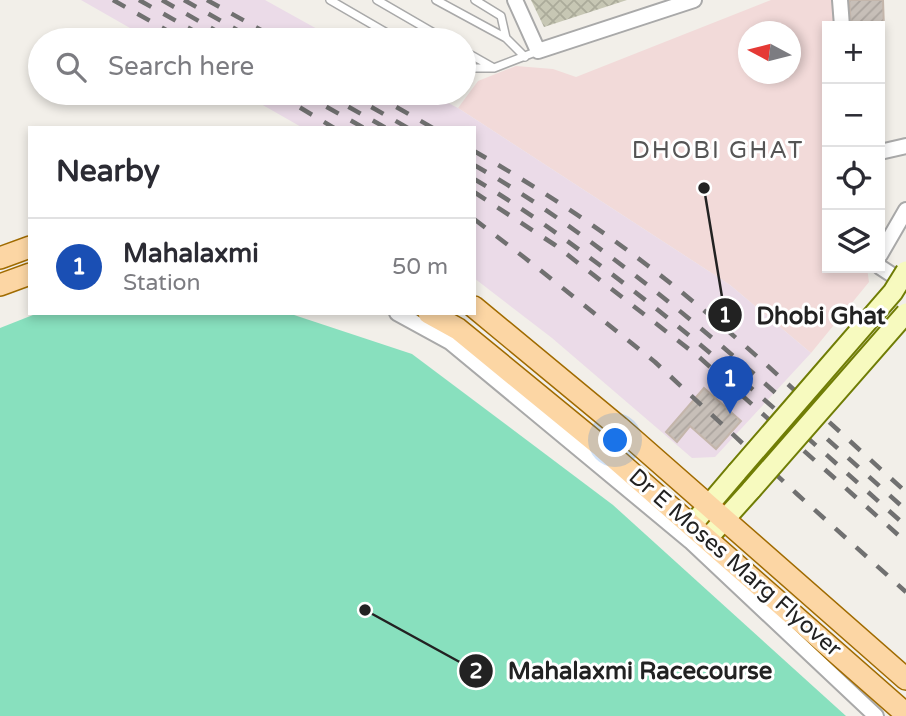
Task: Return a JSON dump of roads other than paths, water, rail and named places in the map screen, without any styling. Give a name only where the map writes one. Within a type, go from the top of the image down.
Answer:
[{"type":"main road","points":[[0,258],[28,248]]},
{"type":"main road","points":[[717,513],[893,292],[906,271]]},
{"type":"main road","points":[[0,285],[28,275]]},
{"type":"main road","name":"Dr E Moses Marg Flyover","points":[[476,309],[619,427],[906,679]]},
{"type":"main road","points":[[699,533],[906,313]]},
{"type":"main road","name":"Dr E Moses Marg Flyover","points":[[433,315],[458,329],[602,447],[906,714]]},
{"type":"street","points":[[515,0],[532,54],[694,0]]},
{"type":"street","points":[[841,0],[842,21]]},
{"type":"street","points":[[885,151],[906,146]]},
{"type":"street","points":[[885,246],[906,210]]},
{"type":"street","points":[[885,270],[906,284]]},
{"type":"street","points":[[401,315],[450,342],[690,541],[876,716]]},
{"type":"lane","points":[[330,0],[378,28]]},
{"type":"lane","points":[[377,0],[425,28]]},
{"type":"lane","points":[[436,0],[532,54]]},
{"type":"lane","points":[[475,0],[501,16],[506,38]]},
{"type":"lane","points":[[476,68],[494,68],[532,54]]},
{"type":"lane","points":[[476,58],[494,68]]},
{"type":"railway","points":[[113,0],[163,28]]},
{"type":"railway","points":[[139,0],[189,28]]},
{"type":"railway","points":[[162,0],[211,28]]},
{"type":"railway","points":[[184,0],[234,28]]},
{"type":"railway","points":[[207,0],[257,28]]},
{"type":"railway","points":[[296,105],[331,126]]},
{"type":"railway","points":[[323,105],[360,126]]},
{"type":"railway","points":[[345,105],[382,126]]},
{"type":"railway","points":[[368,105],[405,126]]},
{"type":"railway","points":[[393,105],[430,126]]},
{"type":"railway","points":[[476,152],[584,219],[681,291],[747,347],[906,492]]},
{"type":"railway","points":[[476,166],[561,221],[650,287],[761,380],[906,510]]},
{"type":"railway","points":[[476,180],[567,241],[677,326],[906,526]]},
{"type":"railway","points":[[476,193],[555,245],[699,357],[906,542]]},
{"type":"railway","points":[[476,221],[655,362],[906,592]]},
{"type":"place","name":"Dhobi Ghat","points":[[704,188]]},
{"type":"place","name":"Mahalaxmi","points":[[730,414]]},
{"type":"place","name":"Mahalaxmi Racecourse","points":[[365,610]]},
{"type":"district","name":"DHOBI GHAT","points":[[718,150]]}]
